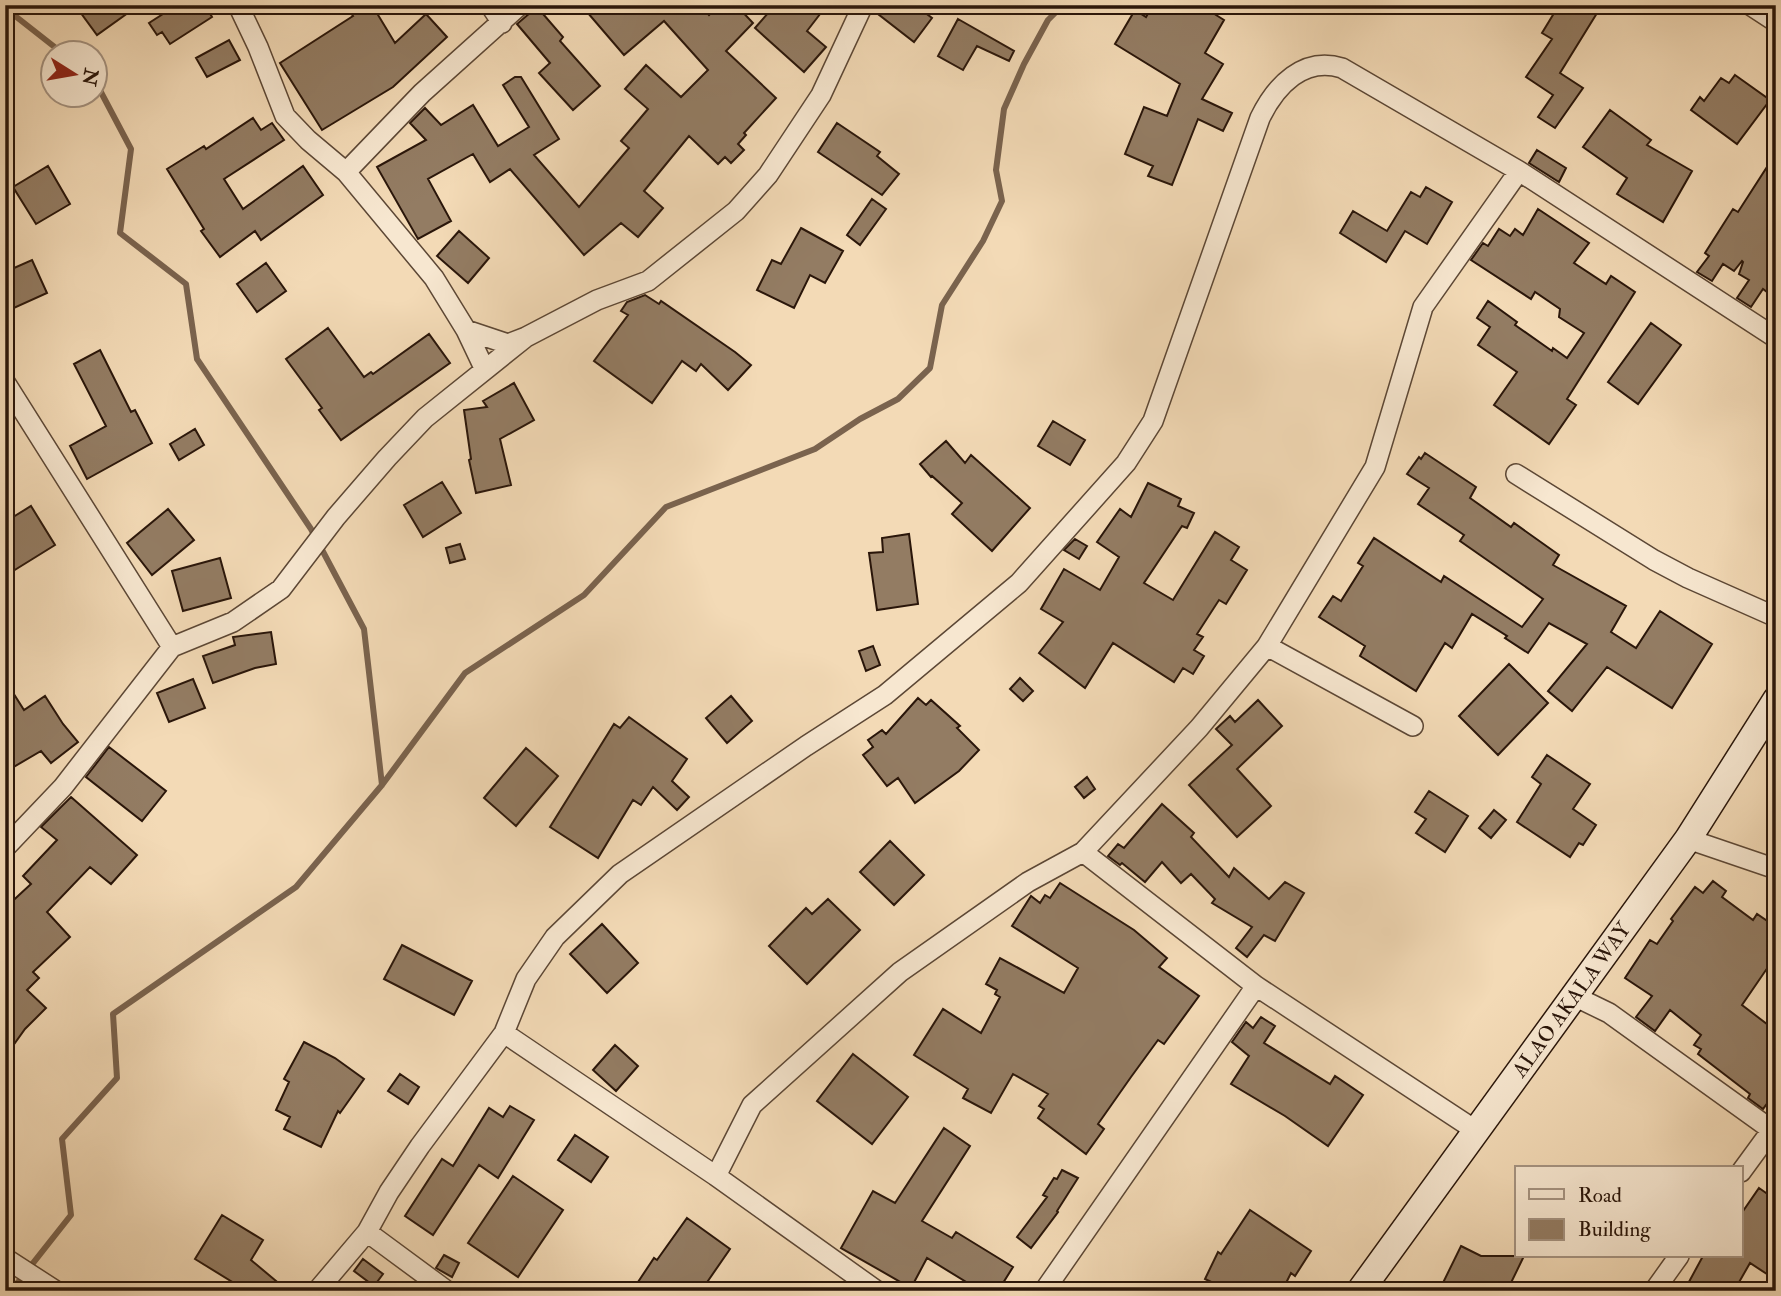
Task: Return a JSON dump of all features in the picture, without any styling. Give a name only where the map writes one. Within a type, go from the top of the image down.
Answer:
[{"type":"street","points":[[238,5],[285,116],[308,141],[346,172],[433,278],[466,330],[485,370]]},
{"type":"street","points":[[346,172],[422,93],[510,15],[490,5]]},
{"type":"street","points":[[466,330],[508,344],[526,337],[597,300],[648,281],[736,211],[768,175],[821,95],[863,5]]},
{"type":"street","points":[[1750,5],[1776,22]]},
{"type":"street","points":[[317,1291],[367,1232],[389,1192],[420,1146],[504,1033],[526,979],[555,937],[620,874],[885,695],[1018,583],[1126,463],[1153,421],[1260,118],[1268,100],[1295,75],[1315,64],[1342,68],[1519,171],[1776,338]]},
{"type":"street","points":[[716,1176],[752,1105],[900,972],[1028,882],[1083,852],[1199,728],[1267,646],[1375,467],[1423,307],[1519,171]]},
{"type":"street","points":[[5,848],[63,787],[172,647],[233,622],[281,589],[336,517],[425,418],[526,337]]},
{"type":"street","points":[[5,382],[172,647]]},
{"type":"street","points":[[1516,474],[1654,560],[1776,617]]},
{"type":"street","points":[[1267,646],[1413,726]]},
{"type":"street","name":"ALAO AKALA WAY","points":[[1360,1291],[1688,839],[1776,700]]},
{"type":"street","points":[[1688,839],[1776,869]]},
{"type":"street","points":[[1083,852],[1256,986],[1475,1130]]},
{"type":"street","points":[[1044,1291],[1256,986]]},
{"type":"street","points":[[1574,996],[1609,1013],[1773,1132],[1742,1171]]},
{"type":"street","points":[[504,1033],[716,1176],[877,1291]]},
{"type":"street","points":[[367,1232],[447,1291]]},
{"type":"street","points":[[1654,1291],[1678,1258]]},
{"type":"street","points":[[8,1259],[57,1291]]},
{"type":"building","points":[[75,5],[139,5],[97,35]]},
{"type":"building","points":[[177,5],[205,5],[212,17],[170,44],[162,32],[157,35],[149,23]]},
{"type":"building","points":[[361,5],[372,5],[395,43],[426,14],[447,37],[393,87],[322,130],[280,63],[353,16],[350,12]]},
{"type":"building","points":[[581,5],[700,5],[709,15],[719,5],[736,5],[753,23],[726,51],[776,98],[744,133],[746,135],[738,144],[744,150],[731,163],[725,157],[718,164],[689,136],[644,191],[663,208],[638,237],[621,223],[584,255],[510,169],[490,182],[473,154],[428,179],[451,221],[418,239],[377,167],[426,140],[410,123],[425,108],[441,125],[473,105],[498,146],[529,127],[503,85],[515,77],[521,77],[559,139],[534,155],[579,207],[629,148],[621,141],[648,109],[625,89],[646,65],[681,97],[708,70],[664,21],[624,55]]},
{"type":"building","points":[[775,5],[827,5],[807,31],[826,47],[804,72],[755,28]]},
{"type":"building","points":[[885,5],[915,5],[932,18],[914,42],[878,14]]},
{"type":"building","points":[[1153,5],[1200,5],[1224,20],[1205,53],[1223,64],[1202,99],[1232,113],[1223,131],[1198,119],[1172,185],[1148,176],[1153,166],[1125,154],[1144,107],[1167,116],[1180,84],[1115,44],[1135,10],[1146,17]]},
{"type":"building","points":[[1559,5],[1602,5],[1560,73],[1583,88],[1555,128],[1538,117],[1553,95],[1526,77],[1552,39],[1542,33]]},
{"type":"building","points":[[537,7],[563,37],[560,41],[600,86],[573,110],[539,73],[550,63],[517,24]]},
{"type":"building","points":[[958,19],[1014,51],[1009,61],[977,46],[963,70],[938,56]]},
{"type":"building","points":[[229,40],[240,60],[207,77],[196,58]]},
{"type":"building","points":[[1735,75],[1770,100],[1737,144],[1691,110],[1700,97],[1704,101],[1721,78],[1729,83]]},
{"type":"building","points":[[1610,110],[1651,140],[1647,145],[1692,171],[1663,222],[1617,194],[1627,178],[1583,147]]},
{"type":"building","points":[[253,118],[261,130],[272,123],[284,140],[224,179],[243,209],[303,166],[323,195],[261,240],[255,231],[220,257],[201,231],[204,229],[167,169],[204,146],[206,149]]},
{"type":"building","points":[[837,123],[880,152],[877,156],[899,174],[882,195],[818,152]]},
{"type":"building","points":[[1537,150],[1566,168],[1559,182],[1529,163]]},
{"type":"building","points":[[1776,153],[1776,278],[1767,292],[1763,289],[1751,307],[1737,298],[1749,280],[1739,274],[1742,261],[1734,271],[1723,264],[1712,281],[1697,272],[1709,256],[1705,253],[1733,209],[1738,212]]},
{"type":"building","points":[[48,166],[70,204],[36,224],[13,187]]},
{"type":"building","points":[[1426,187],[1452,202],[1427,244],[1405,231],[1386,262],[1340,233],[1353,211],[1387,231],[1411,192],[1420,197]]},
{"type":"building","points":[[872,199],[886,209],[860,245],[847,235]]},
{"type":"building","points":[[1538,209],[1589,243],[1574,263],[1606,284],[1611,276],[1635,292],[1567,399],[1576,405],[1549,444],[1494,405],[1517,372],[1478,345],[1490,327],[1477,318],[1488,301],[1517,322],[1515,325],[1552,351],[1553,348],[1567,358],[1584,333],[1559,317],[1560,309],[1535,292],[1531,299],[1471,260],[1483,243],[1488,246],[1499,229],[1510,236],[1515,229],[1523,235]]},
{"type":"building","points":[[801,228],[843,251],[825,283],[810,275],[794,308],[757,290],[772,260],[781,264]]},
{"type":"building","points":[[459,231],[489,258],[468,283],[437,256]]},
{"type":"building","points":[[32,260],[47,293],[5,312],[5,272]]},
{"type":"building","points":[[266,263],[286,291],[257,312],[237,284]]},
{"type":"building","points":[[645,295],[659,304],[661,301],[751,365],[728,390],[701,364],[696,371],[682,361],[652,403],[594,361],[628,315],[621,311],[627,302]]},
{"type":"building","points":[[1651,323],[1681,345],[1638,404],[1608,382]]},
{"type":"building","points":[[328,328],[364,377],[371,372],[373,374],[429,334],[450,363],[341,440],[319,410],[322,408],[286,359]]},
{"type":"building","points":[[100,350],[131,412],[135,410],[152,443],[87,479],[70,446],[106,426],[74,364]]},
{"type":"building","points":[[514,383],[534,420],[500,439],[511,485],[476,493],[469,460],[464,410],[487,407],[483,401]]},
{"type":"building","points":[[1053,421],[1085,440],[1070,465],[1038,446]]},
{"type":"building","points":[[195,429],[204,445],[179,460],[170,444]]},
{"type":"building","points":[[946,441],[965,463],[971,455],[1030,508],[992,551],[952,514],[962,503],[920,464]]},
{"type":"building","points":[[1425,453],[1476,487],[1470,498],[1511,527],[1514,523],[1559,555],[1553,565],[1626,606],[1611,632],[1636,648],[1660,611],[1712,644],[1672,708],[1607,667],[1572,711],[1548,691],[1587,644],[1549,623],[1528,653],[1472,614],[1452,648],[1445,643],[1416,691],[1360,656],[1365,646],[1319,617],[1333,596],[1341,601],[1363,566],[1358,563],[1374,538],[1441,582],[1444,576],[1522,627],[1543,599],[1460,541],[1464,535],[1418,504],[1429,488],[1407,474]]},
{"type":"building","points":[[442,482],[461,513],[423,537],[404,505]]},
{"type":"building","points":[[1148,483],[1181,499],[1178,506],[1194,513],[1187,528],[1182,526],[1144,583],[1173,600],[1215,532],[1239,547],[1231,560],[1247,570],[1226,604],[1219,600],[1197,634],[1203,637],[1194,650],[1204,656],[1193,674],[1183,668],[1174,682],[1113,643],[1085,688],[1039,653],[1063,622],[1041,609],[1064,569],[1100,590],[1119,557],[1097,542],[1120,509],[1131,517]]},
{"type":"building","points":[[31,506],[55,545],[5,576],[5,522]]},
{"type":"building","points":[[168,509],[194,540],[152,575],[127,543]]},
{"type":"building","points":[[909,534],[918,604],[877,610],[869,553],[883,552],[882,538]]},
{"type":"building","points":[[1075,539],[1087,546],[1079,559],[1064,550]]},
{"type":"building","points":[[460,544],[465,559],[450,563],[446,548]]},
{"type":"building","points":[[220,558],[231,598],[183,611],[172,571]]},
{"type":"building","points":[[271,632],[276,664],[255,668],[213,683],[203,656],[235,645],[233,637]]},
{"type":"building","points":[[873,646],[880,665],[866,671],[859,651]]},
{"type":"building","points":[[1509,664],[1548,703],[1498,755],[1459,716]]},
{"type":"building","points":[[1020,678],[1033,691],[1023,701],[1010,689]]},
{"type":"building","points":[[193,679],[205,708],[169,722],[157,693]]},
{"type":"building","points":[[5,680],[24,710],[45,696],[78,742],[51,763],[41,751],[5,772]]},
{"type":"building","points":[[731,696],[752,721],[727,743],[706,718]]},
{"type":"building","points":[[918,698],[926,705],[931,700],[960,726],[957,728],[979,750],[959,771],[915,803],[898,778],[887,786],[863,755],[873,747],[868,740],[882,730],[886,734]]},
{"type":"building","points":[[1258,700],[1282,726],[1237,769],[1271,806],[1237,837],[1189,785],[1232,745],[1216,729],[1230,716],[1235,722]]},
{"type":"building","points":[[629,717],[687,759],[672,781],[689,797],[677,810],[653,787],[641,805],[633,800],[598,858],[550,827],[614,724],[620,728]]},
{"type":"building","points":[[109,747],[166,791],[142,821],[86,777]]},
{"type":"building","points":[[526,748],[558,776],[516,826],[484,798]]},
{"type":"building","points":[[1547,755],[1590,784],[1573,809],[1596,825],[1583,845],[1579,843],[1570,857],[1517,822],[1541,784],[1532,777]]},
{"type":"building","points":[[1087,777],[1095,789],[1084,798],[1075,787]]},
{"type":"building","points":[[1429,791],[1468,816],[1445,852],[1416,833],[1426,819],[1415,812]]},
{"type":"building","points":[[71,797],[137,855],[111,884],[90,867],[47,912],[70,937],[33,972],[39,978],[27,990],[46,1008],[25,1029],[5,1057],[5,908],[31,884],[23,876],[57,840],[41,827]]},
{"type":"building","points":[[1162,804],[1194,833],[1191,837],[1229,877],[1234,868],[1269,899],[1285,882],[1304,893],[1275,941],[1264,935],[1247,957],[1236,948],[1252,927],[1212,903],[1215,899],[1191,874],[1181,883],[1162,862],[1145,882],[1122,863],[1120,865],[1108,856],[1118,844],[1124,848]]},
{"type":"building","points":[[1494,810],[1506,820],[1491,838],[1479,828]]},
{"type":"building","points":[[890,841],[924,875],[894,905],[860,872]]},
{"type":"building","points":[[1713,881],[1726,891],[1722,897],[1753,920],[1757,914],[1776,927],[1776,972],[1768,967],[1742,1005],[1776,1031],[1776,1091],[1763,1109],[1748,1098],[1750,1094],[1698,1054],[1701,1049],[1694,1045],[1701,1035],[1670,1010],[1655,1031],[1636,1017],[1652,996],[1625,978],[1650,940],[1657,944],[1673,921],[1671,919],[1695,887],[1703,893]]},
{"type":"building","points":[[1060,883],[1134,930],[1167,958],[1159,967],[1199,996],[1164,1044],[1158,1040],[1131,1077],[1098,1124],[1104,1129],[1086,1154],[1038,1118],[1044,1109],[1039,1106],[1048,1094],[1013,1074],[991,1113],[963,1098],[968,1089],[914,1055],[943,1009],[981,1033],[1000,997],[995,994],[997,990],[986,984],[1000,958],[1064,993],[1078,968],[1012,926],[1031,896],[1040,903],[1045,895],[1050,898]]},
{"type":"building","points":[[828,899],[860,930],[807,984],[769,946],[806,908],[812,914]]},
{"type":"building","points":[[602,924],[638,963],[607,993],[570,954]]},
{"type":"building","points":[[402,945],[472,981],[454,1015],[384,979]]},
{"type":"building","points":[[1261,1017],[1275,1026],[1264,1043],[1330,1084],[1335,1076],[1363,1095],[1328,1146],[1285,1116],[1231,1084],[1249,1056],[1232,1042],[1246,1022],[1253,1028]]},
{"type":"building","points":[[304,1042],[335,1058],[364,1079],[340,1113],[338,1111],[321,1147],[284,1129],[290,1117],[276,1110],[289,1082],[284,1079]]},
{"type":"building","points":[[615,1045],[638,1066],[616,1091],[593,1070]]},
{"type":"building","points":[[853,1054],[908,1097],[872,1144],[817,1101]]},
{"type":"building","points":[[400,1074],[419,1087],[408,1104],[388,1091]]},
{"type":"building","points":[[510,1106],[534,1120],[498,1178],[479,1165],[433,1235],[405,1216],[442,1159],[453,1166],[489,1108],[503,1117]]},
{"type":"building","points":[[944,1128],[970,1146],[922,1221],[952,1238],[956,1232],[1013,1267],[998,1291],[981,1291],[927,1258],[911,1288],[841,1248],[873,1191],[895,1203]]},
{"type":"building","points":[[575,1135],[608,1157],[591,1182],[558,1160]]},
{"type":"building","points":[[1062,1170],[1078,1178],[1058,1212],[1031,1248],[1017,1237],[1047,1197],[1043,1195]]},
{"type":"building","points":[[513,1176],[563,1210],[518,1277],[468,1243]]},
{"type":"building","points":[[1759,1188],[1776,1200],[1776,1280],[1750,1263],[1734,1291],[1684,1291],[1702,1258],[1742,1258],[1742,1213]]},
{"type":"building","points":[[1250,1210],[1311,1251],[1295,1276],[1291,1273],[1282,1291],[1230,1291],[1205,1279],[1218,1252],[1221,1254]]},
{"type":"building","points":[[222,1215],[263,1240],[251,1260],[288,1291],[247,1291],[195,1259]]},
{"type":"building","points":[[687,1218],[730,1249],[701,1291],[650,1291],[638,1282]]},
{"type":"building","points":[[1461,1246],[1481,1256],[1523,1258],[1507,1291],[1439,1291]]},
{"type":"building","points":[[444,1255],[459,1263],[452,1277],[436,1268]]},
{"type":"building","points":[[363,1259],[383,1274],[374,1286],[354,1271]]},
{"type":"waterway","points":[[11,1291],[71,1215],[62,1139],[117,1078],[113,1014],[296,887],[382,785],[465,673],[584,595],[666,507],[815,449],[860,419],[898,399],[930,368],[942,305],[983,241],[1002,201],[996,170],[1004,109],[1048,20],[1063,5]]},
{"type":"waterway","points":[[5,8],[43,38]]},
{"type":"waterway","points":[[108,105],[131,149],[120,233],[186,284],[197,359],[311,529],[364,629],[382,785]]}]
